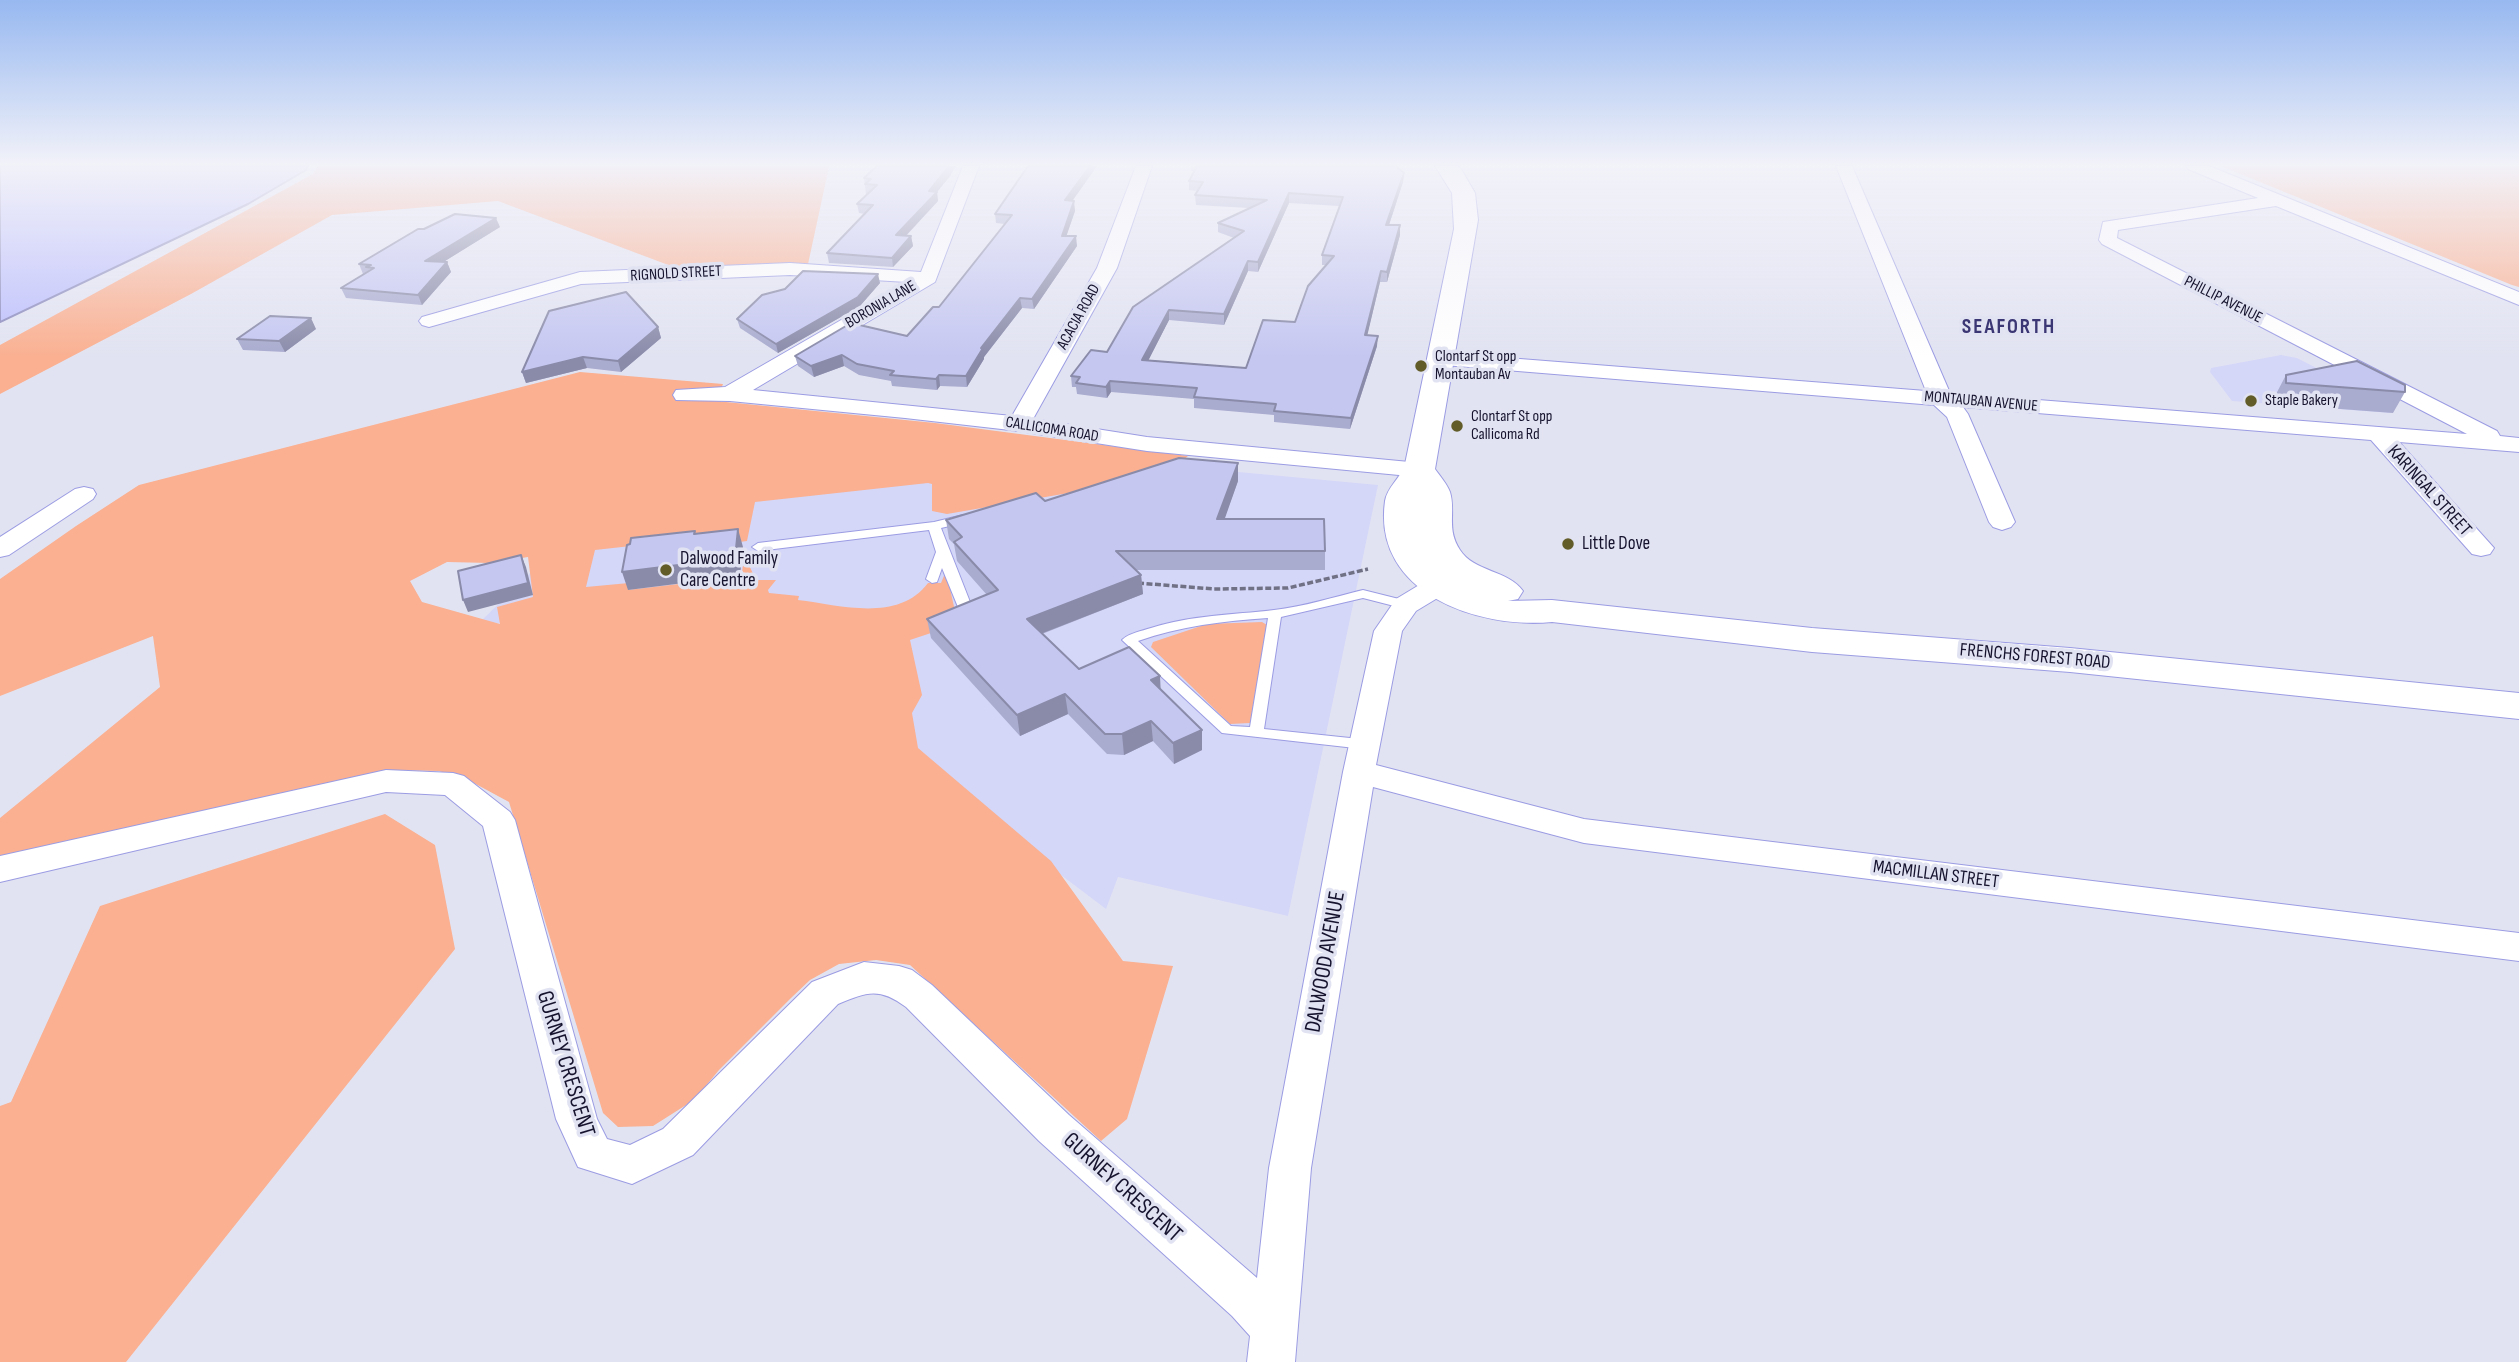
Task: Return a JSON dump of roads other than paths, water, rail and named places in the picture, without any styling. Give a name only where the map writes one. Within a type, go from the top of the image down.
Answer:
[{"type":"main road","points":[[1449,578],[1409,556],[1401,532],[1403,489],[1420,470],[1444,359],[1465,230]]},
{"type":"main road","name":"FRENCHS FOREST ROAD","points":[[1449,578],[1479,606],[1515,613],[1552,611],[1812,640],[2070,660],[2519,706]]},
{"type":"street","name":"BORONIA LANE","points":[[730,394],[928,278],[947,230]]},
{"type":"street","name":"ACACIA ROAD","points":[[1020,424],[1107,268],[1121,230]]},
{"type":"street","points":[[1870,230],[1941,399],[1957,414],[2002,522]]},
{"type":"street","name":"PHILLIP AVENUE","points":[[2109,230],[2108,240],[2510,444]]},
{"type":"street","points":[[2346,230],[2519,299]]},
{"type":"street","name":"RIGNOLD STREET","points":[[429,321],[580,278],[790,269],[928,278]]},
{"type":"street","name":"MONTAUBAN AVENUE","points":[[1444,359],[2510,444]]},
{"type":"street","name":"CALLICOMA ROAD","points":[[684,395],[730,394],[1020,424],[1196,455],[1420,470]]},
{"type":"street","name":"KARINGAL STREET","points":[[2378,435],[2481,548]]},
{"type":"street","points":[[0,549],[84,494]]},
{"type":"street","name":"DALWOOD AVENUE","points":[[1273,1345],[1290,1168],[1362,758],[1388,631],[1406,605],[1449,578]]},
{"type":"street","name":"MACMILLAN STREET","points":[[1362,758],[1584,831],[2519,947]]},
{"type":"street","name":"GURNEY CRESCENT","points":[[0,869],[386,781],[453,784],[498,820],[577,1119],[593,1154],[632,1165],[678,1142],[825,993],[864,977],[899,981],[919,996],[1054,1128],[1248,1300],[1273,1345]]},
{"type":"lane","points":[[758,547],[929,527],[973,516]]},
{"type":"lane","points":[[929,527],[965,607]]},
{"type":"lane","points":[[932,579],[942,552]]},
{"type":"lane","points":[[1362,758],[1256,733],[1227,730],[1129,640],[1165,626],[1206,618],[1275,614],[1363,594],[1406,605]]},
{"type":"lane","points":[[1256,733],[1275,614]]},
{"type":"water","points":[[0,230],[194,230],[0,322]]},
{"type":"place","name":"Clontarf St opp Montauban Av","points":[[1421,366]]},
{"type":"place","name":"Staple Bakery","points":[[2251,401]]},
{"type":"place","name":"Clontarf St opp Callicoma Rd","points":[[1457,426]]},
{"type":"place","name":"Little Dove","points":[[1568,544]]},
{"type":"place","name":"Dalwood Family Care Centre","points":[[666,570]]},
{"type":"district","name":"SEAFORTH","points":[[2009,328]]}]
